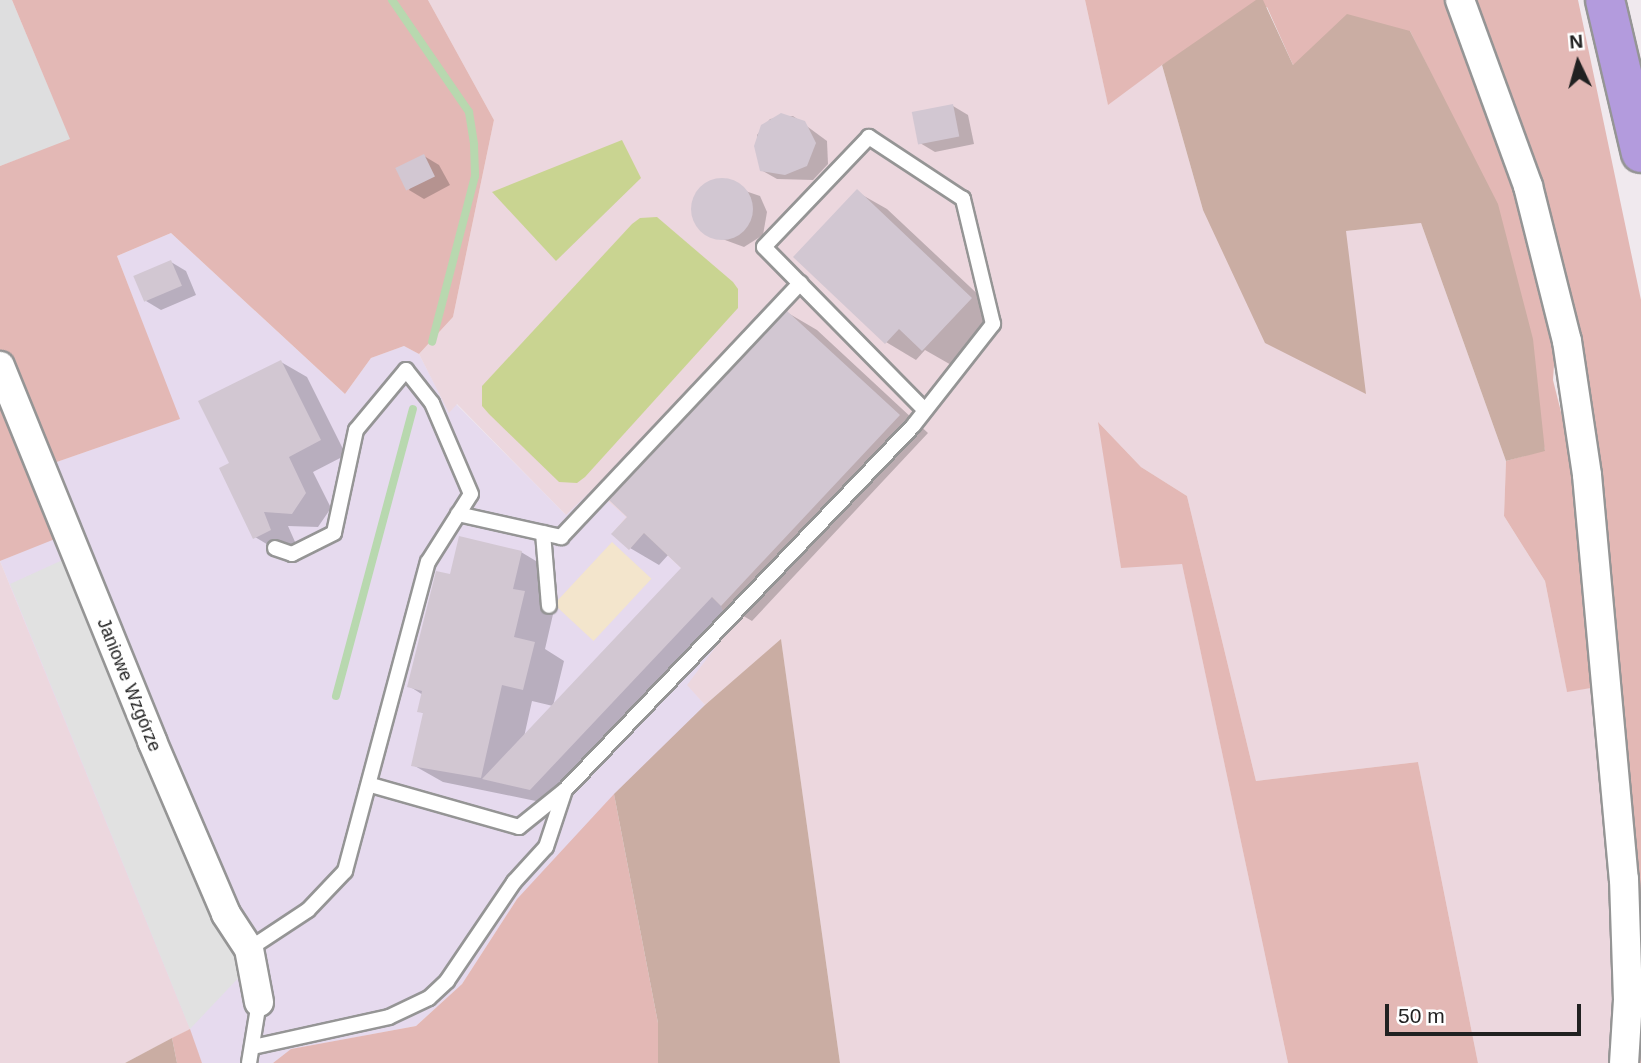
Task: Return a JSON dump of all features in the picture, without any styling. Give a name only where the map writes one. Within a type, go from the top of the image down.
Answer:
[{"type":"highway","points":[[1605,0],[1641,153]]},
{"type":"street","points":[[1460,0],[1528,187],[1567,341],[1587,475],[1625,879],[1628,1000],[1624,1063]]},
{"type":"street","name":"Janiowe Wzgórze","points":[[0,366],[152,741],[226,914],[249,949],[259,1002]]},
{"type":"lane","points":[[371,785],[519,827],[565,790],[925,410],[993,324],[963,200],[869,137],[764,247],[925,410]]},
{"type":"lane","points":[[458,514],[561,537],[800,283]]},
{"type":"lane","points":[[249,949],[307,910],[345,871],[371,785],[428,562],[471,494],[463,468],[432,403],[407,370],[356,430],[334,533],[292,554],[275,548]]},
{"type":"lane","points":[[543,533],[549,606]]},
{"type":"lane","points":[[253,1047],[389,1017],[429,998],[447,981],[514,882],[546,847],[565,790]]},
{"type":"lane","points":[[249,1063],[259,1002]]},
{"type":"shaded area","points":[[0,0],[12,0],[71,140],[0,166]]},
{"type":"shaded area","points":[[12,0],[428,0],[494,120],[453,317],[419,354],[404,346],[371,358],[345,394],[171,233],[117,256],[180,419],[51,464],[0,350],[0,166],[70,139]]},
{"type":"shaded area","points":[[428,0],[1085,0],[1108,104],[1162,65],[1203,210],[1346,231],[1421,223],[1506,461],[1504,516],[1545,581],[1567,691],[1597,687],[1619,1010],[1611,1026],[1610,1063],[1478,1063],[1418,762],[1256,781],[1187,496],[1141,467],[1099,423],[1121,567],[1182,563],[1288,1063],[840,1063],[781,640],[705,705],[687,685],[730,628],[721,606],[644,533],[629,550],[612,534],[626,517],[594,488],[566,515],[457,404],[449,413],[419,354],[453,317],[494,120]]},
{"type":"shaded area","points":[[1085,0],[1449,0],[1509,159],[1555,350],[1553,380],[1573,460],[1597,687],[1567,692],[1545,581],[1504,516],[1506,461],[1545,450],[1451,114],[1410,31],[1293,65],[1267,7],[1162,65],[1108,105]]},
{"type":"shaded area","points":[[1256,0],[1263,0],[1293,65],[1347,14],[1410,31],[1498,204],[1533,339],[1545,451],[1506,461],[1421,223],[1346,231],[1366,394],[1265,343],[1203,210],[1162,65]]},
{"type":"shaded area","points":[[1471,0],[1578,0],[1641,300],[1641,1063],[1634,1063],[1595,471]]},
{"type":"shaded area","points":[[171,233],[345,394],[371,358],[404,346],[419,354],[449,412],[456,404],[565,514],[594,487],[627,517],[612,533],[644,533],[721,606],[730,628],[688,685],[705,705],[517,899],[462,984],[416,1026],[292,1049],[273,1063],[202,1063],[0,561],[75,530],[51,464],[179,419],[117,256]]},
{"type":"shaded area","points":[[0,385],[60,537],[0,561]]},
{"type":"shaded area","points":[[1098,422],[1141,467],[1187,496],[1256,781],[1418,762],[1478,1063],[1288,1063],[1182,564],[1121,568]]},
{"type":"shaded area","points":[[612,542],[651,579],[594,641],[554,604]]},
{"type":"shaded area","points":[[67,558],[186,858],[244,972],[190,1029],[10,584]]},
{"type":"shaded area","points":[[0,561],[190,1029],[125,1063],[0,1063]]},
{"type":"shaded area","points":[[781,639],[840,1063],[658,1063],[658,1023],[614,794],[705,705]]},
{"type":"shaded area","points":[[614,794],[658,1023],[658,1063],[273,1063],[291,1049],[416,1026],[462,984],[517,899]]},
{"type":"shaded area","points":[[190,1029],[202,1063],[177,1063],[172,1038]]},
{"type":"shaded area","points":[[172,1038],[177,1063],[125,1063]]},
{"type":"green space","points":[[622,140],[641,178],[556,261],[492,192]]},
{"type":"green space","points":[[657,217],[733,282],[738,289],[738,308],[585,477],[577,483],[559,482],[482,406],[482,386],[632,224],[640,218]]},
{"type":"building","points":[[953,104],[959,136],[918,144],[912,112]]},
{"type":"building","points":[[781,113],[805,121],[816,143],[807,166],[785,175],[760,171],[754,146],[761,125]]},
{"type":"building","points":[[424,154],[435,176],[406,190],[395,168]]},
{"type":"building","points":[[722,178],[744,187],[753,209],[744,231],[722,240],[700,231],[691,209],[700,187]]},
{"type":"building","points":[[857,189],[972,298],[922,351],[899,329],[885,344],[793,257]]},
{"type":"building","points":[[171,260],[182,286],[144,302],[133,276]]},
{"type":"building","points":[[787,311],[900,415],[721,606],[712,597],[530,790],[482,779],[681,568],[644,533],[629,550],[611,534],[627,517],[609,500]]},
{"type":"building","points":[[281,360],[321,440],[289,457],[306,493],[292,514],[264,512],[271,530],[253,539],[219,468],[229,463],[198,401]]},
{"type":"building","points":[[459,536],[522,551],[513,589],[525,591],[514,637],[535,642],[523,690],[502,685],[481,778],[411,766],[423,713],[417,712],[422,691],[407,687],[436,571],[450,574]]},
{"type":"waterway","points":[[392,0],[469,112],[474,145],[475,176],[432,342]]},
{"type":"waterway","points":[[336,696],[413,409]]}]
